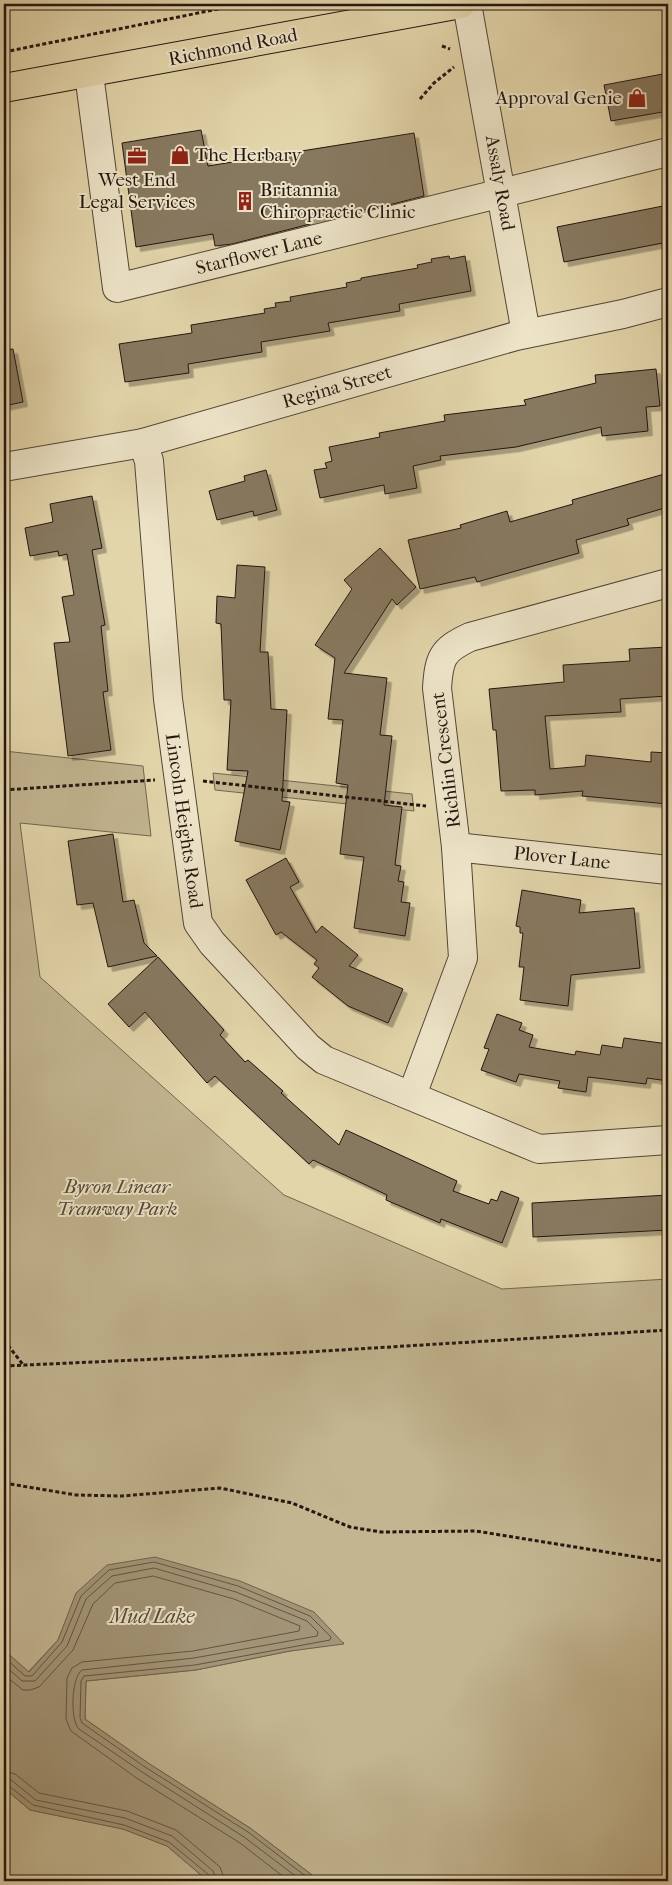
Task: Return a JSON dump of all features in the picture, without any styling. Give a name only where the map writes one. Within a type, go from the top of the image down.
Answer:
[{"type":"main road","name":"Richmond Road","points":[[4,88],[89,74],[461,4]]},
{"type":"street","name":"Assaly Road","points":[[467,4],[503,193],[526,333]]},
{"type":"street","name":"Starflower Lane","points":[[89,74],[118,288],[668,152]]},
{"type":"street","name":"Regina Street","points":[[4,467],[143,443],[526,333],[623,314],[668,302]]},
{"type":"street","name":"Lincoln Heights Road","points":[[143,443],[149,461],[168,699],[198,923],[212,943],[308,1047],[324,1060],[539,1149],[668,1140]]},
{"type":"street","name":"Richlin Crescent","points":[[412,1095],[463,958],[456,847],[437,688],[439,668],[450,647],[470,637],[668,583]]},
{"type":"street","name":"Plover Lane","points":[[456,847],[668,870]]},
{"type":"path","points":[[4,52],[243,4]]},
{"type":"path","points":[[420,99],[434,83],[455,66]]},
{"type":"path","points":[[4,791],[179,778],[451,809]]},
{"type":"path","points":[[4,1366],[668,1330]]},
{"type":"path","points":[[4,1340],[24,1366]]},
{"type":"path","points":[[4,1483],[76,1494],[122,1496],[220,1488],[292,1504],[350,1527],[381,1532],[476,1531],[668,1562]]},
{"type":"green space","name":"Byron Linear Tramway Park","points":[[4,751],[143,766],[151,836],[20,823],[40,977],[284,1195],[502,1289],[668,1279],[668,1881],[320,1881],[250,1828],[148,1763],[85,1719],[86,1681],[196,1670],[290,1651],[344,1643],[77,1593],[58,1640],[28,1672],[4,1650],[4,1320],[10,1319],[4,1319]]},
{"type":"green space","points":[[213,773],[412,794],[414,811],[215,790]]},
{"type":"green space","points":[[4,1788],[30,1810],[123,1829],[167,1846],[208,1881],[4,1881]]},
{"type":"water","name":"Mud Lake","points":[[155,1557],[240,1581],[314,1612],[344,1644],[290,1651],[196,1670],[86,1681],[85,1719],[148,1763],[250,1828],[320,1881],[208,1881],[167,1846],[123,1829],[30,1810],[4,1788],[4,1650],[29,1672],[58,1640],[76,1593],[107,1565]]},
{"type":"building","name":"Approval Genie","points":[[668,73],[668,111],[611,121],[604,85]]},
{"type":"building","points":[[201,130],[208,166],[414,133],[424,196],[377,208],[309,219],[310,224],[232,244],[215,246],[213,234],[136,247],[122,143]]},
{"type":"building","points":[[668,205],[668,242],[564,262],[557,227]]},
{"type":"building","points":[[449,256],[450,259],[465,256],[471,291],[399,304],[400,311],[328,323],[330,331],[261,342],[262,352],[188,364],[189,373],[125,382],[119,344],[192,333],[191,325],[265,313],[264,309],[276,307],[275,303],[291,301],[290,297],[347,287],[346,283],[361,280],[361,278],[418,268],[417,265],[432,262],[431,259]]},
{"type":"building","points":[[13,349],[23,402],[4,406],[4,350]]},
{"type":"building","points":[[656,369],[660,406],[646,407],[648,431],[602,436],[601,427],[516,447],[440,456],[441,460],[413,466],[417,488],[385,494],[384,485],[320,498],[314,470],[327,468],[325,463],[332,461],[329,447],[380,437],[379,433],[445,421],[444,415],[526,405],[524,400],[596,383],[595,375]]},
{"type":"building","points":[[266,470],[277,510],[254,516],[253,511],[217,520],[209,491],[245,481],[244,476]]},
{"type":"building","points":[[668,473],[668,507],[627,519],[629,525],[576,540],[579,553],[477,582],[475,577],[420,589],[408,540],[461,528],[460,525],[507,511],[510,522],[573,504],[572,500]]},
{"type":"building","points":[[92,496],[102,548],[92,550],[105,625],[101,626],[108,691],[103,692],[111,750],[68,756],[54,643],[70,642],[62,597],[74,595],[67,554],[59,556],[58,551],[30,556],[25,528],[53,522],[50,504]]},
{"type":"building","points":[[380,548],[416,587],[397,605],[392,599],[344,673],[387,678],[380,735],[392,736],[384,805],[402,807],[395,865],[401,866],[398,881],[404,882],[401,902],[410,903],[405,936],[354,928],[364,857],[340,854],[348,785],[336,783],[343,720],[328,719],[335,658],[315,645],[352,589],[344,580]]},
{"type":"building","points":[[237,565],[265,567],[260,652],[268,652],[271,709],[287,710],[282,801],[290,802],[280,850],[235,841],[248,771],[227,770],[231,700],[224,700],[221,624],[216,623],[217,596],[235,598]]},
{"type":"building","points":[[668,647],[668,696],[620,699],[621,712],[545,716],[550,769],[585,766],[586,755],[651,762],[651,752],[668,753],[668,804],[582,796],[583,791],[535,795],[535,790],[501,791],[496,730],[493,730],[489,689],[564,682],[563,665],[630,661],[629,649]]},
{"type":"building","points":[[113,834],[123,902],[134,900],[144,943],[157,956],[108,967],[93,903],[77,905],[68,841]]},
{"type":"building","points":[[286,858],[299,882],[290,887],[316,933],[322,926],[358,955],[349,966],[403,989],[388,1023],[348,1006],[312,977],[319,968],[314,964],[317,960],[281,932],[276,935],[246,880]]},
{"type":"building","points":[[522,890],[581,900],[579,913],[634,908],[640,968],[571,975],[568,1006],[520,1000],[524,967],[519,967],[523,933],[520,933],[520,927],[516,926]]},
{"type":"building","points":[[158,957],[224,1030],[220,1035],[245,1062],[248,1060],[283,1091],[281,1093],[339,1145],[346,1130],[457,1181],[453,1191],[489,1204],[491,1199],[497,1201],[501,1191],[519,1198],[502,1243],[441,1219],[440,1223],[386,1200],[387,1195],[313,1160],[309,1164],[215,1076],[207,1083],[145,1012],[129,1027],[108,1004]]},
{"type":"building","points":[[497,1014],[522,1023],[519,1030],[533,1035],[529,1047],[575,1055],[576,1051],[600,1055],[602,1045],[622,1048],[624,1038],[668,1044],[668,1081],[647,1078],[646,1084],[588,1077],[586,1092],[558,1088],[560,1081],[519,1074],[516,1082],[481,1070],[489,1049],[484,1048]]},
{"type":"building","points":[[668,1195],[668,1230],[533,1237],[532,1203]]},
{"type":"place","name":"Approval Genie","points":[[637,98]]},
{"type":"place","name":"The Herbary","points":[[180,155]]},
{"type":"place","name":"West End Legal Services","points":[[137,156]]},
{"type":"place","name":"Britannia Chiropractic Clinic","points":[[245,201]]}]
